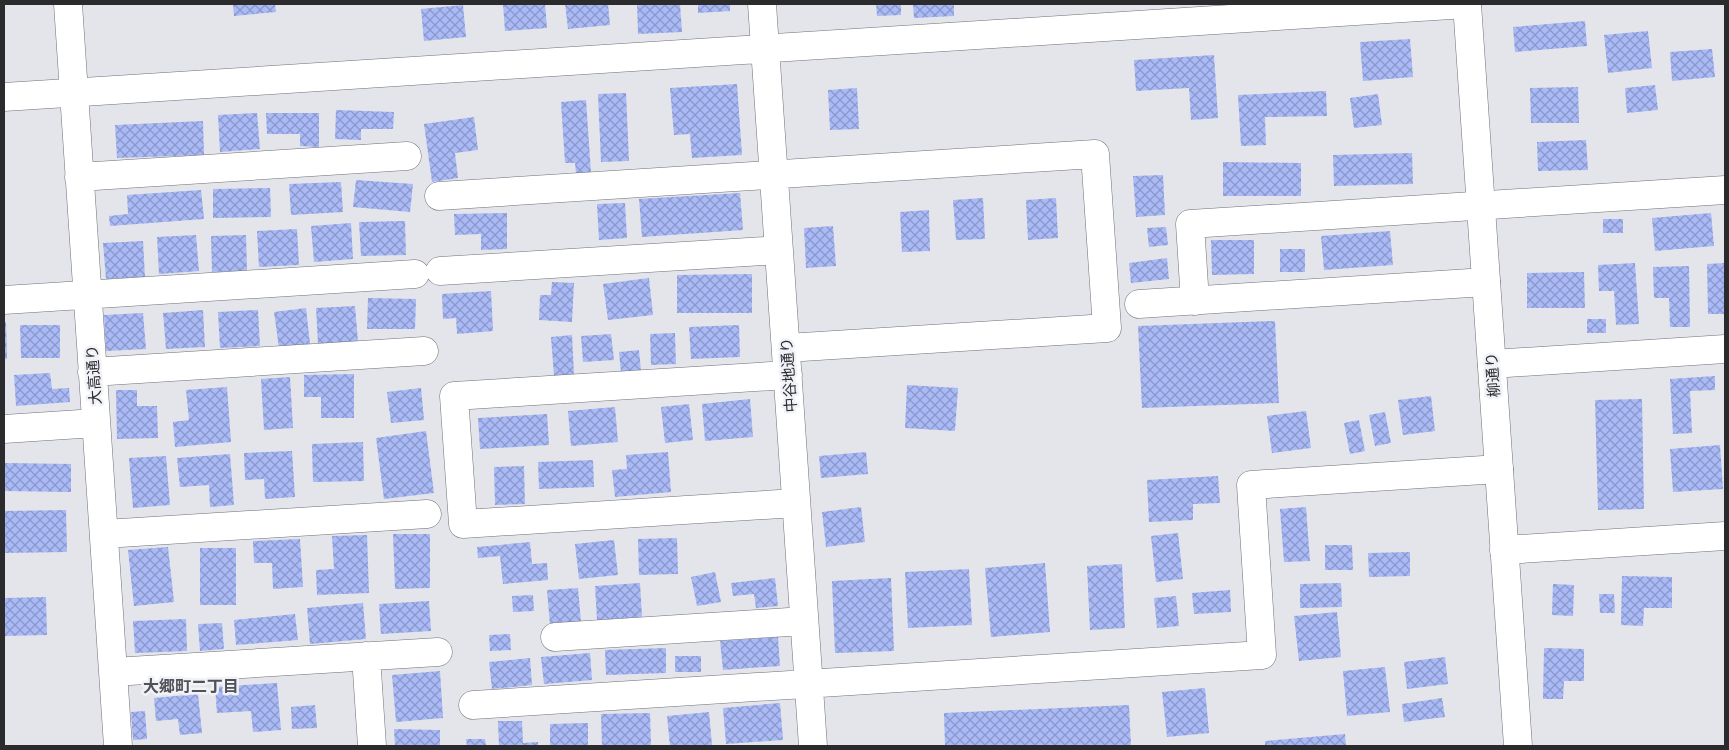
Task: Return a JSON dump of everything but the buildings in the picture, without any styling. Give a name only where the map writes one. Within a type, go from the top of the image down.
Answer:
[{"type":"street","name":"大高通り","points":[[68,4],[118,746]]},
{"type":"street","name":"中谷地通り","points":[[762,4],[813,746]]},
{"type":"street","points":[[4,97],[765,48],[1225,11],[1467,4]]},
{"type":"street","name":"柳通り","points":[[1467,4],[1518,746]]},
{"type":"street","points":[[439,196],[1095,154],[1107,328],[786,348]]},
{"type":"street","points":[[79,177],[407,156]]},
{"type":"street","points":[[1195,301],[1190,224],[1725,190]]},
{"type":"street","points":[[4,300],[779,250]]},
{"type":"street","points":[[1139,304],[1486,282]]},
{"type":"street","points":[[1492,364],[1725,349]]},
{"type":"street","points":[[92,372],[424,351]]},
{"type":"street","points":[[788,375],[454,396],[458,465],[462,524],[796,503]]},
{"type":"street","points":[[4,429],[96,423]]},
{"type":"street","points":[[473,705],[1262,655],[1251,485],[1499,469]]},
{"type":"street","points":[[104,534],[427,514]]},
{"type":"street","points":[[1504,550],[1725,536]]},
{"type":"street","points":[[555,637],[804,621]]},
{"type":"street","points":[[113,672],[438,652]]},
{"type":"street","points":[[366,656],[372,746]]},
{"type":"district","name":"大郷町二丁目","points":[[191,685]]}]
